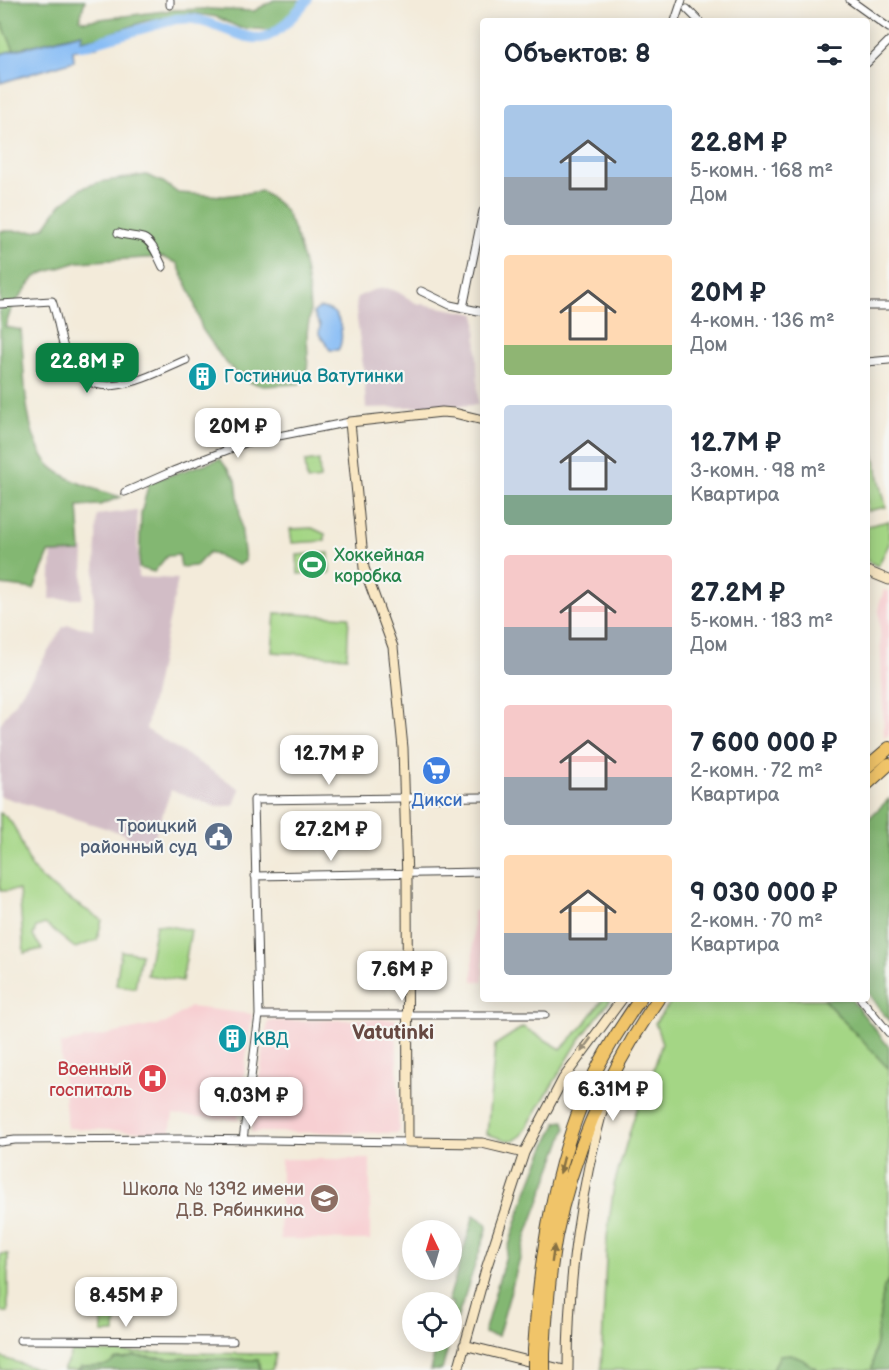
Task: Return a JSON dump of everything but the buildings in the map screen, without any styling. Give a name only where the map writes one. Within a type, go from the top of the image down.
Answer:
[{"type":"highway","points":[[870,764],[889,748]]},
{"type":"highway","points":[[870,781],[889,764]]},
{"type":"highway","points":[[544,1370],[539,1352],[538,1294],[545,1236],[568,1141],[589,1085],[604,1056],[638,1002]]},
{"type":"highway","points":[[534,1370],[564,1200],[587,1129],[626,1051],[656,1002]]},
{"type":"street","points":[[676,18],[682,0]]},
{"type":"street","points":[[850,0],[889,28]]},
{"type":"street","points":[[687,9],[696,18]]},
{"type":"street","points":[[870,60],[889,41]]},
{"type":"street","points":[[463,308],[480,226]]},
{"type":"street","points":[[118,233],[131,238],[143,238],[147,241],[163,267]]},
{"type":"street","points":[[421,291],[450,305],[480,311]]},
{"type":"street","points":[[0,304],[52,301],[67,357],[80,376],[109,388],[131,383],[186,360]]},
{"type":"street","points":[[870,306],[889,306]]},
{"type":"street","points":[[870,362],[886,360]]},
{"type":"street","points":[[125,492],[184,466],[270,436],[350,422],[440,412],[480,419]]},
{"type":"street","points":[[350,422],[364,568],[395,657],[405,797],[408,1142]]},
{"type":"street","points":[[870,572],[889,580]]},
{"type":"street","points":[[243,1140],[259,1015],[254,800],[480,797]]},
{"type":"street","points":[[255,876],[480,872]]},
{"type":"street","points":[[458,1370],[489,1259],[524,1153],[563,1079],[619,1002]]},
{"type":"street","points":[[863,1002],[889,1033]]},
{"type":"street","points":[[259,1015],[545,1015]]},
{"type":"street","points":[[465,1345],[566,1370],[576,1232],[590,1156],[610,1082]]},
{"type":"street","points":[[0,1136],[15,1140]]},
{"type":"street","points":[[0,1142],[15,1140],[243,1140],[482,1143],[524,1153]]},
{"type":"street","points":[[20,1340],[233,1341]]},
{"type":"shaded area","points":[[386,288],[416,303],[476,314],[478,405],[366,408],[356,311],[357,297],[373,290]]},
{"type":"shaded area","points":[[137,510],[138,577],[178,579],[146,729],[240,789],[234,805],[217,807],[171,790],[152,844],[0,796],[0,724],[63,627],[68,625],[93,629],[97,515]]},
{"type":"shaded area","points":[[52,549],[84,549],[82,599],[50,599]]},
{"type":"shaded area","points":[[884,590],[889,592],[889,734],[884,738],[879,605]]},
{"type":"shaded area","points":[[473,911],[480,911],[480,981],[473,981]]},
{"type":"shaded area","name":"Военный госпиталь","points":[[190,1007],[252,1014],[238,1120],[173,1115],[170,1133],[67,1128],[60,1044],[166,1023]]},
{"type":"shaded area","points":[[396,1019],[399,1133],[251,1132],[268,1021]]},
{"type":"shaded area","name":"Школа № 1392 имени Д.В. Рябинкина","points":[[281,1159],[370,1159],[370,1240],[280,1239]]},
{"type":"green space","points":[[0,0],[4,2],[9,0],[85,0],[80,19],[84,21],[173,10],[254,11],[274,0],[310,0],[293,17],[271,30],[240,28],[217,17],[191,13],[146,21],[103,36],[81,40],[81,33],[14,50],[0,19]]},
{"type":"green space","points":[[0,18],[14,50],[0,54]]},
{"type":"green space","points":[[146,175],[163,182],[178,193],[224,196],[262,191],[284,209],[300,248],[308,287],[310,312],[306,373],[299,384],[264,386],[247,382],[222,358],[202,329],[192,296],[177,263],[162,257],[78,262],[35,277],[12,307],[5,327],[21,330],[26,398],[38,447],[46,461],[60,473],[92,488],[121,497],[100,505],[78,506],[81,552],[49,553],[34,589],[0,585],[0,231],[36,231],[45,227],[60,205],[82,188],[100,182]]},
{"type":"green space","points":[[870,440],[886,507],[870,510]]},
{"type":"green space","points":[[220,459],[236,480],[245,561],[238,565],[209,552],[196,566],[181,567],[179,555],[167,556],[154,572],[139,568],[141,514],[149,482]]},
{"type":"green space","points":[[319,460],[320,479],[307,481],[305,462]]},
{"type":"green space","points":[[889,521],[889,544],[878,566],[870,562],[870,525]]},
{"type":"green space","points":[[312,528],[325,534],[325,541],[292,543],[290,529]]},
{"type":"green space","name":"Хоккейная коробка","points":[[329,553],[330,573],[298,574],[297,555]]},
{"type":"green space","points":[[275,613],[349,617],[347,657],[272,652]]},
{"type":"green space","points":[[889,799],[889,1021],[870,996],[870,817]]},
{"type":"green space","points":[[0,813],[16,830],[29,863],[39,876],[102,920],[97,940],[75,948],[45,924],[36,927],[33,936],[42,949],[24,953],[19,890],[0,891]]},
{"type":"green space","points":[[156,924],[191,930],[182,981],[147,975]]},
{"type":"green space","points":[[121,951],[141,954],[135,988],[116,985]]},
{"type":"green space","points":[[601,1002],[609,1002],[578,1042],[522,1135],[510,1140],[487,1134],[495,1045],[523,1027],[561,1049],[583,1026]]},
{"type":"green space","points":[[671,1002],[826,1002],[889,1069],[889,1280],[884,1287],[872,1370],[817,1370],[817,1368],[780,1355],[773,1370],[601,1370],[607,1237],[614,1185],[635,1114],[648,1087],[662,1043],[655,1023]]},
{"type":"green space","points":[[826,1002],[853,1002],[889,1047],[889,1069]]},
{"type":"green space","points":[[268,1081],[281,1083],[277,1112],[264,1110]]},
{"type":"green space","points":[[564,1121],[566,1129],[527,1234],[498,1336],[484,1333],[515,1226],[534,1173],[557,1122]]},
{"type":"green space","points":[[474,1215],[486,1223],[487,1229],[462,1304],[462,1292],[451,1292],[455,1280],[462,1280],[462,1255]]},
{"type":"green space","points":[[0,1254],[8,1254],[8,1312],[0,1312]]},
{"type":"green space","points":[[889,1280],[889,1370],[872,1370],[884,1287]]},
{"type":"green space","points":[[102,1313],[116,1315],[115,1333],[102,1333]]},
{"type":"green space","points":[[72,1352],[276,1354],[272,1370],[260,1370],[258,1360],[133,1356],[116,1359],[108,1366],[99,1368],[81,1367],[78,1370],[63,1370]]},
{"type":"green space","points":[[435,1352],[447,1352],[442,1370],[430,1370]]},
{"type":"green space","points":[[790,1354],[817,1370],[773,1370],[780,1355]]},
{"type":"green space","points":[[133,1356],[258,1360],[260,1369],[78,1370],[81,1367],[103,1366],[116,1359]]},
{"type":"green space","points":[[0,1357],[41,1370],[0,1370]]},
{"type":"water","points":[[82,33],[81,40],[91,39],[97,47],[73,50],[74,61],[0,83],[0,54]]},
{"type":"water","points":[[319,308],[336,315],[341,336],[338,350],[330,350],[319,334],[320,325],[313,313]]},
{"type":"waterway","points":[[82,46],[182,18],[196,19],[244,36],[267,37],[292,17],[307,0]]},
{"type":"place","name":"Гостиница Ватутинки","points":[[203,376]]},
{"type":"place","name":"Хоккейная коробка","points":[[313,565]]},
{"type":"place","name":"Дикси","points":[[437,771]]},
{"type":"place","name":"Троицкий районный суд","points":[[218,836]]},
{"type":"place","name":"КВД","points":[[232,1039]]},
{"type":"place","name":"Военный госпиталь","points":[[153,1079]]},
{"type":"place","name":"Школа № 1392 имени Д.В. Рябинкина","points":[[325,1199]]},
{"type":"district","name":"Vatutinki","points":[[393,1032]]}]
